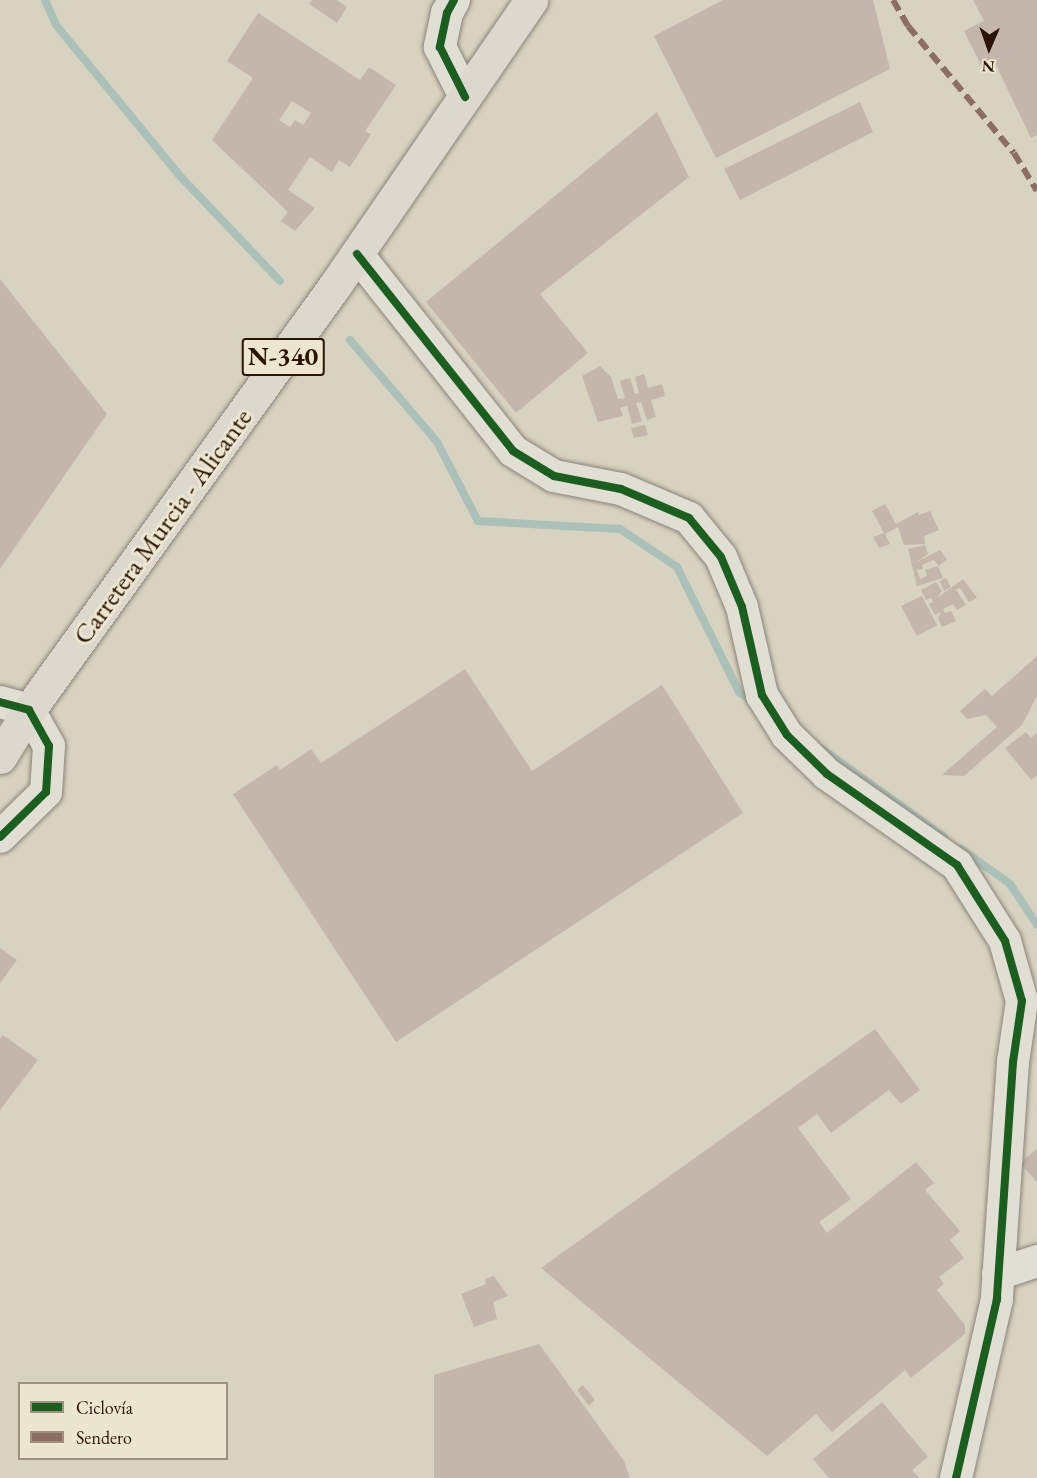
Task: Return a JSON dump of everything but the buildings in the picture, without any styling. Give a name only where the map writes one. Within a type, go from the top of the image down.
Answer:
[{"type":"highway","name":"Carretera Murcia - Alicante","points":[[0,756],[15,706],[357,254],[531,0]]},
{"type":"street","points":[[454,0],[447,13],[440,47],[465,97]]},
{"type":"street","points":[[357,254],[513,452],[554,476],[621,489],[689,519],[721,557],[742,607],[762,694],[787,735],[827,774],[957,865],[1005,941],[1022,1001],[1013,1062],[997,1299],[956,1478]]},
{"type":"street","points":[[0,837],[46,792],[49,746],[15,706]]},
{"type":"street","points":[[999,1274],[1037,1261]]},
{"type":"waterway","points":[[45,0],[56,25],[179,175],[280,281]]},
{"type":"waterway","points":[[350,340],[437,442],[478,521],[620,529],[677,567],[739,692],[753,702]]},
{"type":"waterway","points":[[822,749],[944,837]]},
{"type":"waterway","points":[[961,849],[1010,884],[1037,925]]},
{"type":"marked path","points":[[893,0],[908,26],[1014,153],[1037,191]]},
{"type":"cycle path","points":[[454,0],[447,13],[440,47],[465,97]]},
{"type":"cycle path","points":[[357,254],[513,451],[554,476],[621,489],[689,518],[721,557],[742,607],[762,695],[787,735],[827,774],[957,865],[1005,941],[1022,1001],[1013,1062],[997,1299],[956,1478]]},
{"type":"cycle path","points":[[0,702],[29,710],[49,746],[46,792],[0,837]]}]
